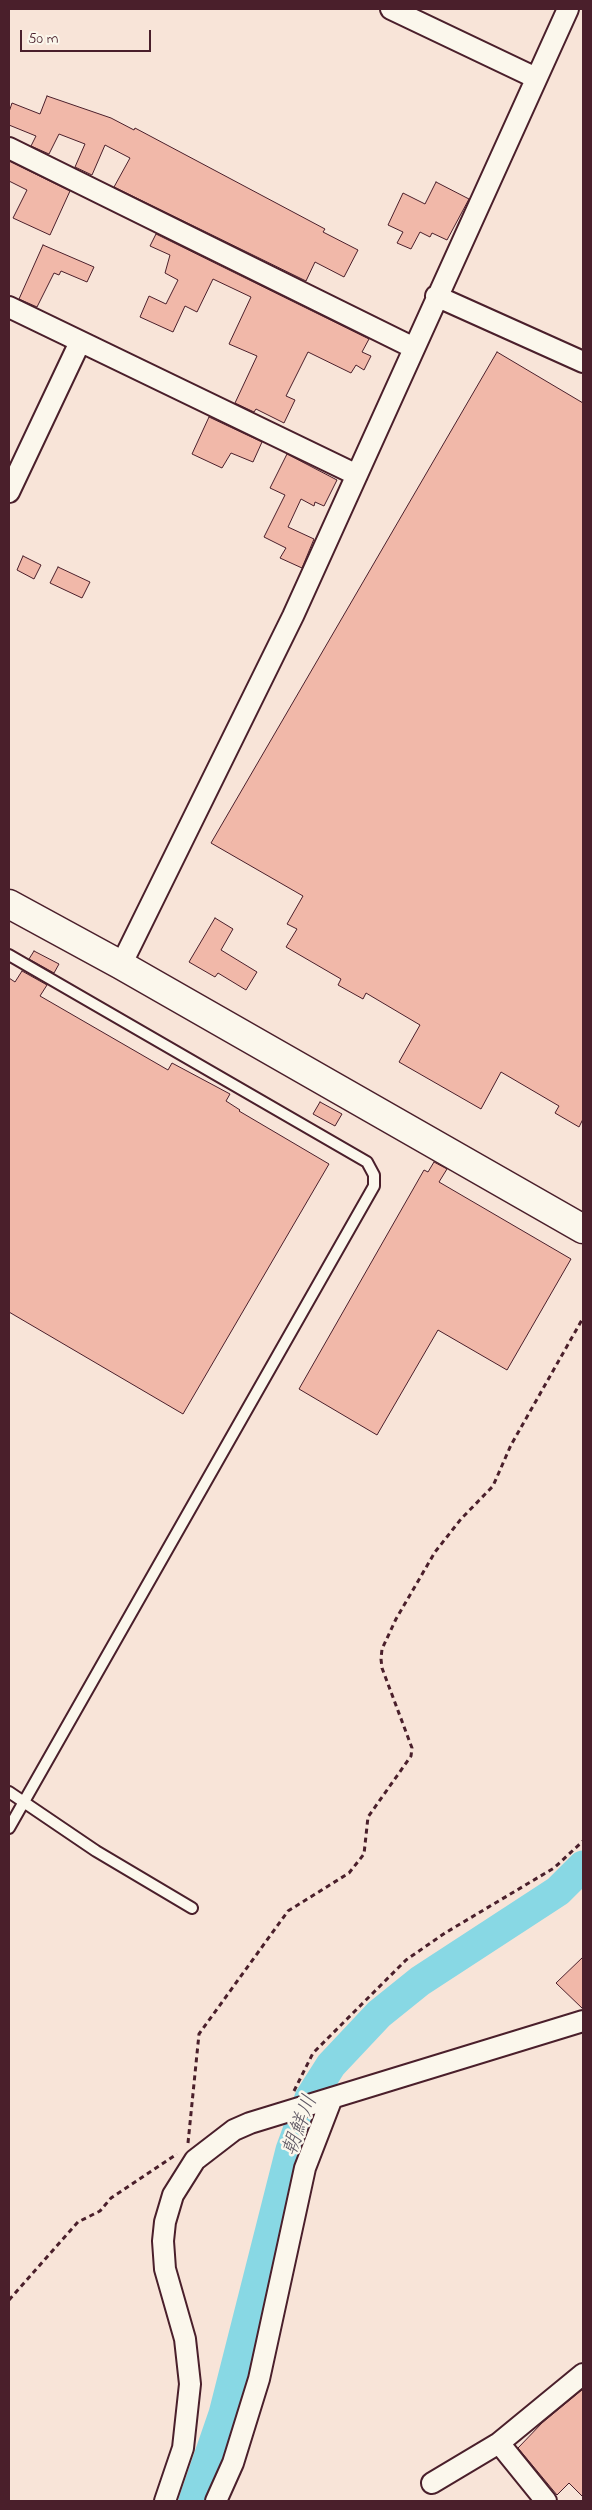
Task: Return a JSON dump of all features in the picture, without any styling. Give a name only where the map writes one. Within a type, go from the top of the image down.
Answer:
[{"type":"street","points":[[391,9],[536,78]]},
{"type":"street","points":[[122,965],[293,616],[436,296],[568,9]]},
{"type":"street","points":[[9,148],[414,348]]},
{"type":"street","points":[[436,296],[583,362]]},
{"type":"street","points":[[9,307],[356,475]]},
{"type":"street","points":[[9,492],[80,342]]},
{"type":"street","points":[[9,904],[122,965],[583,1229]]},
{"type":"street","points":[[165,2501],[183,2448],[190,2384],[185,2339],[167,2281],[163,2257],[169,2207],[178,2184],[195,2160],[234,2130],[583,2021]]},
{"type":"street","points":[[216,2501],[234,2463],[259,2379],[305,2168],[330,2099]]},
{"type":"street","points":[[432,2483],[499,2443],[583,2374]]},
{"type":"street","points":[[499,2443],[546,2501]]},
{"type":"lane","points":[[9,955],[367,1162],[374,1175],[374,1186],[9,1828]]},
{"type":"lane","points":[[9,1792],[96,1851],[192,1908]]},
{"type":"path","points":[[9,2300],[78,2222],[100,2211],[111,2198],[182,2150],[188,2143],[198,2034],[288,1911],[293,1906],[344,1878],[364,1854],[368,1817],[411,1756],[412,1748],[382,1668],[382,1649],[396,1619],[435,1552],[460,1519],[493,1486],[512,1445],[583,1318]]},
{"type":"path","points":[[290,2111],[299,2077],[313,2053],[406,1960],[445,1933],[554,1868],[583,1841]]},
{"type":"building","points":[[47,96],[111,118],[134,130],[135,128],[325,229],[323,232],[358,250],[344,277],[315,262],[306,281],[114,187],[130,158],[105,145],[92,175],[75,167],[85,144],[59,134],[49,154],[31,146],[36,136],[9,125],[9,112],[12,103],[40,114]]},
{"type":"building","points":[[9,161],[70,191],[50,235],[13,218],[27,190],[9,181]]},
{"type":"building","points":[[436,182],[469,199],[447,240],[432,233],[430,237],[420,232],[411,249],[397,243],[403,232],[388,225],[403,193],[425,204]]},
{"type":"building","points":[[156,234],[369,339],[362,352],[371,356],[364,370],[356,365],[351,373],[308,352],[286,396],[295,400],[284,423],[256,409],[254,412],[235,403],[257,356],[229,344],[251,297],[213,279],[197,312],[185,306],[173,332],[140,317],[149,296],[166,304],[178,280],[165,273],[170,255],[150,246]]},
{"type":"building","points":[[43,245],[94,267],[87,282],[61,271],[59,275],[54,273],[37,307],[19,299]]},
{"type":"building","points":[[497,352],[583,403],[583,1119],[579,1127],[555,1113],[559,1106],[501,1072],[481,1109],[399,1062],[420,1025],[366,993],[363,999],[338,985],[341,979],[286,947],[297,929],[287,924],[303,896],[211,843]]},
{"type":"building","points":[[209,417],[262,442],[253,462],[231,453],[222,468],[192,454]]},
{"type":"building","points":[[287,454],[337,480],[324,506],[315,502],[314,506],[301,499],[288,527],[314,539],[302,568],[280,558],[286,548],[264,537],[285,495],[270,488]]},
{"type":"building","points":[[23,556],[41,565],[34,579],[17,570]]},
{"type":"building","points":[[58,567],[90,582],[82,598],[50,583]]},
{"type":"building","points":[[215,918],[233,929],[221,950],[257,972],[246,990],[218,973],[215,977],[189,962]]},
{"type":"building","points":[[34,951],[59,964],[54,973],[29,959]]},
{"type":"building","points":[[22,971],[47,985],[40,996],[168,1070],[172,1063],[230,1094],[226,1101],[239,1111],[329,1164],[183,1414],[9,1312],[9,978],[15,982]]},
{"type":"building","points":[[320,1102],[342,1114],[335,1126],[313,1114]]},
{"type":"building","points":[[434,1162],[447,1169],[439,1182],[571,1259],[507,1370],[438,1330],[377,1435],[299,1389],[424,1170],[428,1172]]},
{"type":"building","points":[[583,1957],[583,2009],[556,1983]]},
{"type":"building","points":[[583,2389],[583,2497],[569,2483],[557,2495],[518,2448],[542,2423]]},
{"type":"waterway","name":"朝鮮川","points":[[194,2501],[224,2414],[291,2150],[310,2098],[331,2065],[379,2014],[420,1981],[558,1891],[583,1866]]}]
